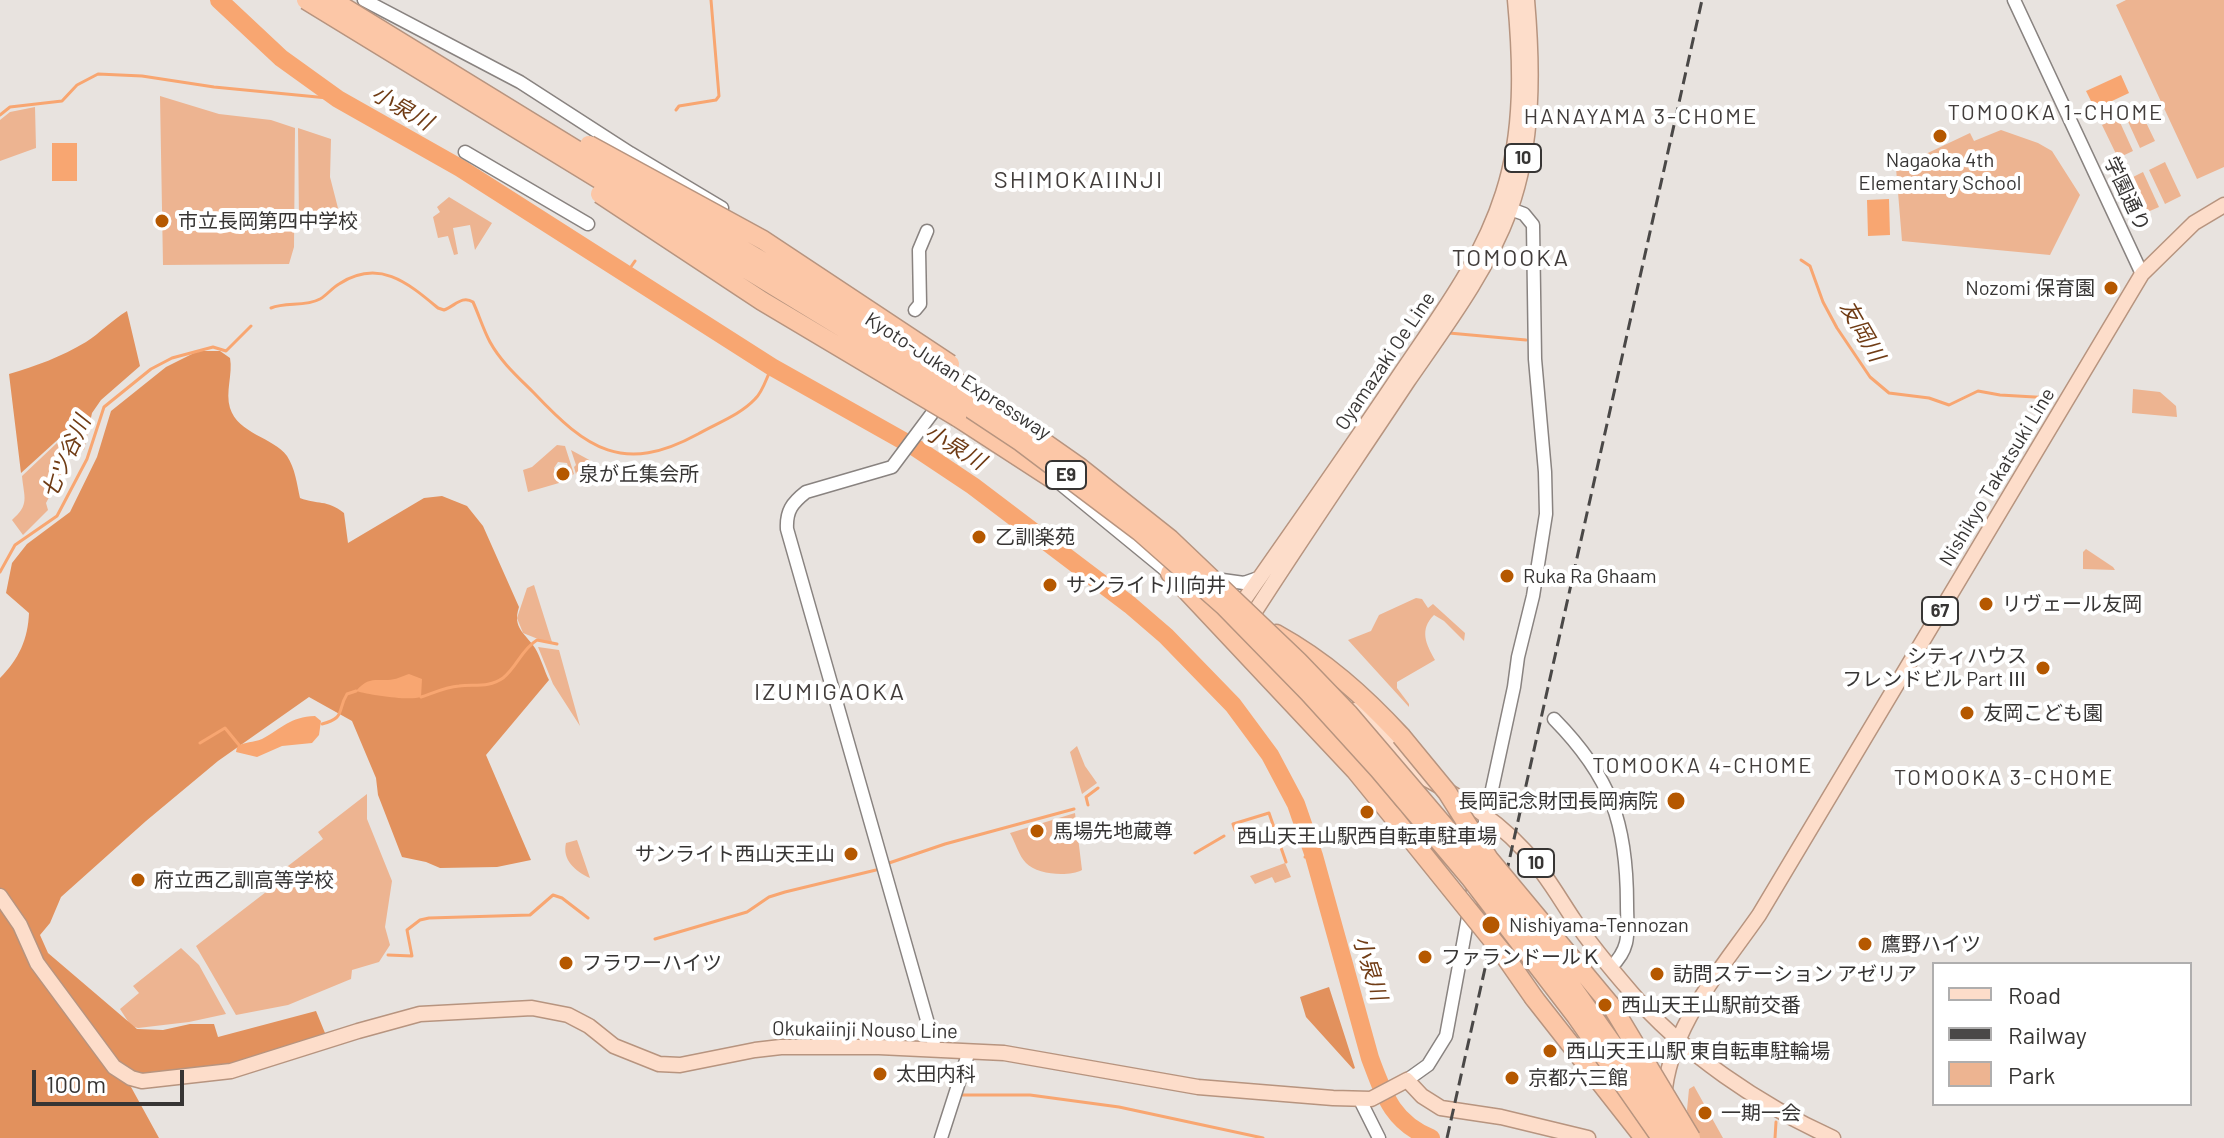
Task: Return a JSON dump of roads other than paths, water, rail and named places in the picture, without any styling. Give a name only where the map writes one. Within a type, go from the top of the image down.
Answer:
[{"type":"highway","name":"Kyoto-Jukan Expressway","points":[[306,0],[923,377],[1094,495],[1224,606],[1379,770],[1471,879],[1576,1016],[1661,1138]]},
{"type":"highway","name":"Kyoto-Jukan Expressway","points":[[332,0],[796,281],[971,391],[1078,466],[1170,539],[1298,661],[1349,714],[1407,782],[1558,967],[1679,1138]]},
{"type":"highway","points":[[455,76],[763,240],[985,388],[1075,455],[1153,526]]},
{"type":"highway","points":[[549,149],[559,168],[762,301],[957,417],[1051,478]]},
{"type":"highway","points":[[1170,573],[1355,770],[1400,813]]},
{"type":"highway","points":[[1241,613],[1400,813],[1437,873],[1442,889],[1475,935],[1534,998],[1644,1138]]},
{"type":"highway","points":[[1276,634],[1310,653],[1366,698],[1439,781],[1489,859],[1613,1008],[1691,1138]]},
{"type":"main road","name":"Oyamazaki Oe Line","points":[[1241,613],[1261,577],[1457,290],[1505,207],[1518,112],[1515,0]]},
{"type":"main road","name":"Oyamazaki Oe Line","points":[[1241,613],[1462,302],[1490,256],[1523,161],[1529,112],[1527,0]]},
{"type":"main road","name":"Nishikyo Takatsuki Line","points":[[1678,1038],[1759,915],[2142,274],[2194,223],[2224,205]]},
{"type":"main road","name":"10","points":[[1241,613],[1276,634],[1440,786]]},
{"type":"main road","points":[[1241,613],[1322,715]]},
{"type":"main road","name":"10","points":[[1384,757],[1440,786],[1485,816],[1522,847],[1632,994],[1678,1038]]},
{"type":"main road","name":"Okukaiinji Nouso Line","points":[[0,896],[20,925],[37,963],[114,1067],[142,1081],[231,1071],[420,1014],[532,1008],[568,1015],[589,1026],[614,1046],[659,1064],[680,1065],[781,1047],[935,1048],[1078,1064],[1198,1087],[1366,1099]]},
{"type":"main road","points":[[1669,1138],[1664,1096],[1678,1038],[1759,1098],[1833,1138]]},
{"type":"main road","points":[[1366,1099],[1404,1082],[1441,1108],[1532,1124],[1588,1138]]},
{"type":"street","points":[[364,0],[520,82],[630,153],[735,215],[851,301],[972,402],[1153,526],[1215,579],[1241,613]]},
{"type":"street","name":"学園通り","points":[[2014,0],[2142,274]]},
{"type":"street","points":[[465,152],[588,224]]},
{"type":"street","points":[[1404,1082],[1428,1065],[1446,1036],[1467,932],[1485,816],[1533,596],[1546,514],[1535,359],[1533,225],[1528,217],[1505,207]]},
{"type":"street","points":[[915,310],[920,304],[919,250],[927,231]]},
{"type":"street","points":[[935,1048],[787,529],[789,509],[806,492],[887,469],[896,462],[952,386]]},
{"type":"street","points":[[972,402],[1051,478],[1170,573],[1241,613]]},
{"type":"street","points":[[1215,579],[1244,583],[1261,577]]},
{"type":"street","points":[[1554,719],[1575,740],[1600,775],[1614,807],[1623,841],[1627,879],[1627,943],[1622,956],[1611,967]]},
{"type":"street","points":[[941,1138],[969,1051]]},
{"type":"street","points":[[1366,1099],[1379,1138]]},
{"type":"waterway","name":"小泉川","points":[[219,0],[281,58],[338,99],[460,168],[772,367],[916,448],[973,486],[1166,636],[1233,705],[1270,755],[1296,804],[1380,1084],[1398,1115],[1431,1138]]},
{"type":"waterway","points":[[676,110],[679,106],[716,100],[719,96],[711,0]]},
{"type":"waterway","points":[[0,115],[10,107],[62,101],[77,85],[98,74],[142,76],[214,87],[338,99]]},
{"type":"waterway","name":"友岡川","points":[[1801,260],[1810,266],[1823,302],[1837,328],[1870,377],[1889,393],[1929,398],[1949,405],[1978,391],[2052,398]]},
{"type":"waterway","points":[[626,274],[635,261]]},
{"type":"waterway","points":[[271,308],[314,301],[339,284],[367,273],[392,277],[444,310],[462,300],[469,300],[473,302],[499,356],[553,413],[589,441],[627,454],[648,453],[672,446],[735,414],[758,396],[772,367]]},
{"type":"waterway","name":"七ツ谷川","points":[[0,572],[15,545],[57,516],[87,459],[104,407],[151,369],[172,358],[213,347],[226,351],[251,326]]},
{"type":"waterway","points":[[1449,333],[1526,340]]},
{"type":"waterway","points":[[421,697],[449,688],[498,681],[508,674],[537,640],[557,644]]},
{"type":"waterway","points":[[322,724],[335,719],[347,694],[356,691]]},
{"type":"waterway","points":[[200,743],[225,728],[239,745]]},
{"type":"waterway","points":[[1088,805],[1086,797],[1098,788]]},
{"type":"waterway","points":[[889,863],[945,844],[1074,809]]},
{"type":"waterway","points":[[1235,830],[1233,824],[1269,813],[1286,862]]},
{"type":"waterway","points":[[1195,853],[1224,836]]},
{"type":"waterway","points":[[1305,857],[1314,856]]},
{"type":"waterway","points":[[655,939],[747,912],[769,897],[785,892],[876,870]]},
{"type":"waterway","points":[[388,955],[412,956],[407,930],[420,920],[530,915],[553,895],[562,898],[588,918]]},
{"type":"waterway","points":[[962,1095],[1030,1095],[1119,1107],[1263,1138]]},
{"type":"waterway","points":[[1775,1138],[1776,1122]]},
{"type":"railway","points":[[1447,1138],[1702,0]]},
{"type":"place","name":"Nagaoka 4th Elementary School","points":[[1940,136]]},
{"type":"place","name":"市立長岡第四中学校","points":[[162,221]]},
{"type":"place","name":"Nozomi 保育園","points":[[2111,288]]},
{"type":"place","name":"泉が丘集会所","points":[[563,474]]},
{"type":"place","name":"乙訓楽苑","points":[[979,537]]},
{"type":"place","name":"Ruka Ra Ghaam","points":[[1507,576]]},
{"type":"place","name":"サンライト川向井","points":[[1050,585]]},
{"type":"place","name":"リヴェール友岡","points":[[1986,604]]},
{"type":"place","name":"シティハウス フレンドビル Part Ⅲ","points":[[2043,668]]},
{"type":"place","name":"友岡こども園","points":[[1967,713]]},
{"type":"place","name":"長岡記念財団長岡病院","points":[[1676,801]]},
{"type":"place","name":"西山天王山駅西自転車駐車場","points":[[1367,812]]},
{"type":"place","name":"馬場先地蔵尊","points":[[1037,831]]},
{"type":"place","name":"サンライト西山天王山","points":[[851,854]]},
{"type":"place","name":"府立西乙訓高等学校","points":[[138,880]]},
{"type":"place","name":"Nishiyama-Tennozan","points":[[1491,925]]},
{"type":"place","name":"鷹野ハイツ","points":[[1865,944]]},
{"type":"place","name":"ファランドールＫ","points":[[1425,957]]},
{"type":"place","name":"フラワーハイツ","points":[[566,963]]},
{"type":"place","name":"訪問ステーション アゼリア","points":[[1657,974]]},
{"type":"place","name":"西山天王山駅前交番","points":[[1605,1005]]},
{"type":"place","name":"西山天王山駅 東自転車駐輪場","points":[[1550,1051]]},
{"type":"place","name":"太田内科","points":[[880,1074]]},
{"type":"place","name":"京都六三館","points":[[1512,1078]]},
{"type":"place","name":"一期一会","points":[[1705,1113]]},
{"type":"district","name":"TOMOOKA 1-CHOME","points":[[2056,113]]},
{"type":"district","name":"HANAYAMA 3-CHOME","points":[[1641,117]]},
{"type":"district","name":"SHIMOKAIINJI","points":[[1079,180]]},
{"type":"district","name":"TOMOOKA","points":[[1511,258]]},
{"type":"district","name":"IZUMIGAOKA","points":[[830,692]]},
{"type":"district","name":"TOMOOKA 4-CHOME","points":[[1703,766]]},
{"type":"district","name":"TOMOOKA 3-CHOME","points":[[2004,778]]}]
